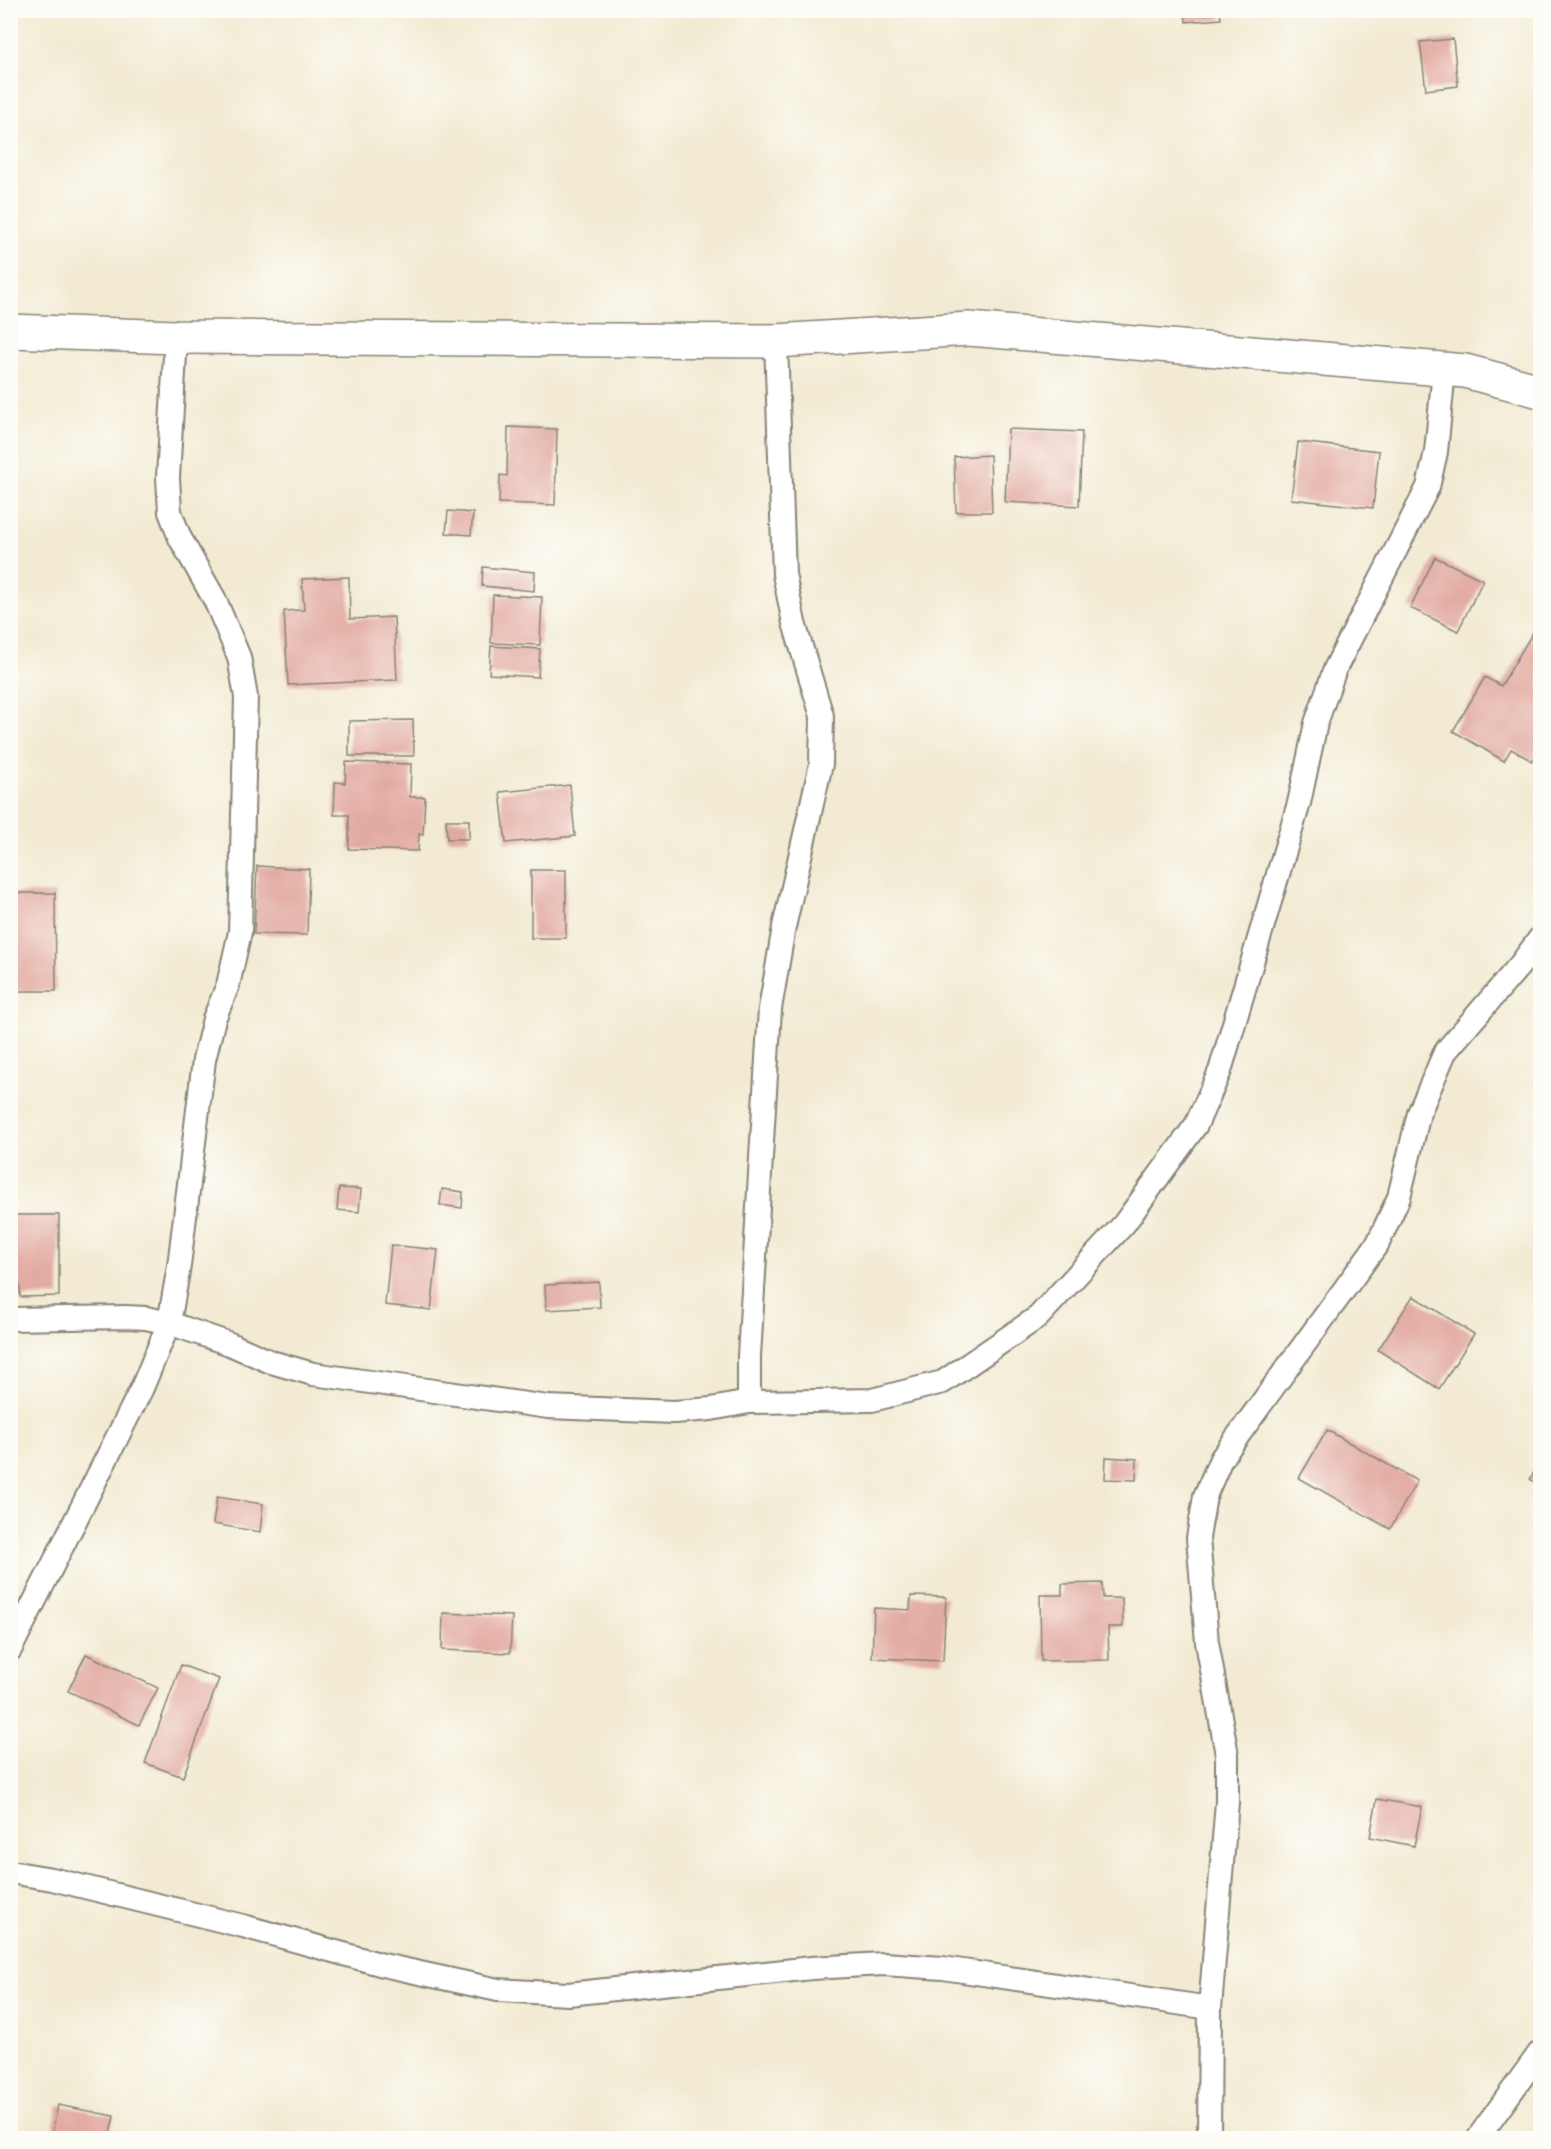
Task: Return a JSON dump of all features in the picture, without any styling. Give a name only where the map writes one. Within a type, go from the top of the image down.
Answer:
[{"type":"street","points":[[10,331],[176,337],[776,341],[969,329],[1465,371],[1540,390]]},
{"type":"lane","points":[[10,1650],[142,1388],[169,1323],[179,1266],[204,1060],[214,1019],[228,985],[240,932],[246,697],[239,657],[215,600],[180,538],[170,512],[168,478],[176,337]]},
{"type":"lane","points":[[749,1402],[749,1356],[770,1009],[784,927],[821,764],[822,716],[794,623],[784,574],[776,341]]},
{"type":"lane","points":[[10,1319],[126,1317],[169,1323],[230,1344],[272,1362],[313,1374],[548,1407],[674,1412],[711,1409],[749,1402],[872,1400],[943,1382],[1038,1317],[1124,1224],[1196,1125],[1220,1071],[1299,803],[1316,723],[1335,669],[1428,487],[1436,452],[1444,370]]},
{"type":"lane","points":[[1209,2139],[1210,2008],[1227,1802],[1227,1755],[1207,1642],[1198,1538],[1205,1496],[1221,1459],[1378,1243],[1399,1197],[1419,1113],[1445,1052],[1520,965],[1540,938]]},
{"type":"lane","points":[[10,1872],[64,1882],[243,1926],[383,1965],[498,1990],[568,1994],[812,1968],[883,1964],[943,1968],[1210,2008]]},
{"type":"lane","points":[[1478,2139],[1540,2052]]},
{"type":"building","points":[[1185,10],[1220,10],[1221,19],[1186,22]]},
{"type":"building","points":[[1453,39],[1458,86],[1426,90],[1420,42]]},
{"type":"building","points":[[508,427],[557,429],[555,505],[499,503],[500,475],[507,476]]},
{"type":"building","points":[[1008,429],[1082,432],[1079,506],[1005,502]]},
{"type":"building","points":[[1298,442],[1379,451],[1373,508],[1291,499]]},
{"type":"building","points":[[990,455],[992,512],[956,512],[954,457]]},
{"type":"building","points":[[448,511],[473,513],[471,535],[446,533]]},
{"type":"building","points":[[1435,557],[1483,580],[1458,631],[1410,608]]},
{"type":"building","points":[[483,567],[535,572],[534,591],[482,586]]},
{"type":"building","points":[[349,577],[350,619],[394,617],[397,680],[288,685],[284,611],[304,610],[302,579]]},
{"type":"building","points":[[493,595],[542,597],[540,645],[491,643]]},
{"type":"building","points":[[1533,632],[1540,637],[1540,747],[1532,761],[1511,749],[1504,761],[1453,731],[1485,677],[1501,686]]},
{"type":"building","points":[[491,646],[540,649],[538,677],[489,674]]},
{"type":"building","points":[[413,720],[414,756],[349,756],[349,721]]},
{"type":"building","points":[[346,762],[411,764],[410,797],[425,797],[423,835],[419,834],[418,851],[349,849],[349,815],[334,815],[335,782],[345,783]]},
{"type":"building","points":[[570,785],[575,836],[506,843],[500,792]]},
{"type":"building","points":[[446,820],[469,820],[469,839],[447,839]]},
{"type":"building","points":[[257,866],[309,869],[307,935],[254,934]]},
{"type":"building","points":[[531,870],[566,870],[566,938],[531,938]]},
{"type":"building","points":[[10,893],[55,893],[56,991],[10,991]]},
{"type":"building","points":[[339,1188],[361,1189],[359,1212],[337,1210]]},
{"type":"building","points":[[442,1189],[463,1192],[462,1208],[440,1205]]},
{"type":"building","points":[[10,1215],[59,1215],[59,1296],[20,1297],[20,1285],[10,1286]]},
{"type":"building","points":[[391,1245],[438,1250],[431,1310],[385,1305]]},
{"type":"building","points":[[599,1282],[600,1307],[546,1310],[545,1285]]},
{"type":"building","points":[[1413,1296],[1474,1334],[1439,1389],[1378,1350]]},
{"type":"building","points":[[1327,1430],[1417,1481],[1390,1529],[1299,1478]]},
{"type":"building","points":[[1106,1457],[1137,1459],[1136,1480],[1105,1479]]},
{"type":"building","points":[[1540,1462],[1540,1486],[1530,1479]]},
{"type":"building","points":[[217,1497],[263,1504],[260,1532],[213,1524]]},
{"type":"building","points":[[1102,1583],[1103,1598],[1122,1598],[1123,1627],[1108,1627],[1109,1660],[1041,1661],[1040,1595],[1062,1595],[1062,1584]]},
{"type":"building","points":[[911,1596],[946,1597],[943,1661],[872,1658],[874,1608],[910,1610]]},
{"type":"building","points":[[443,1613],[512,1616],[510,1653],[442,1650]]},
{"type":"building","points":[[86,1654],[158,1688],[139,1725],[68,1691]]},
{"type":"building","points":[[181,1665],[219,1679],[183,1777],[145,1763]]},
{"type":"building","points":[[1377,1799],[1422,1807],[1414,1846],[1370,1837]]},
{"type":"building","points":[[58,2105],[114,2116],[109,2138],[51,2138]]}]
